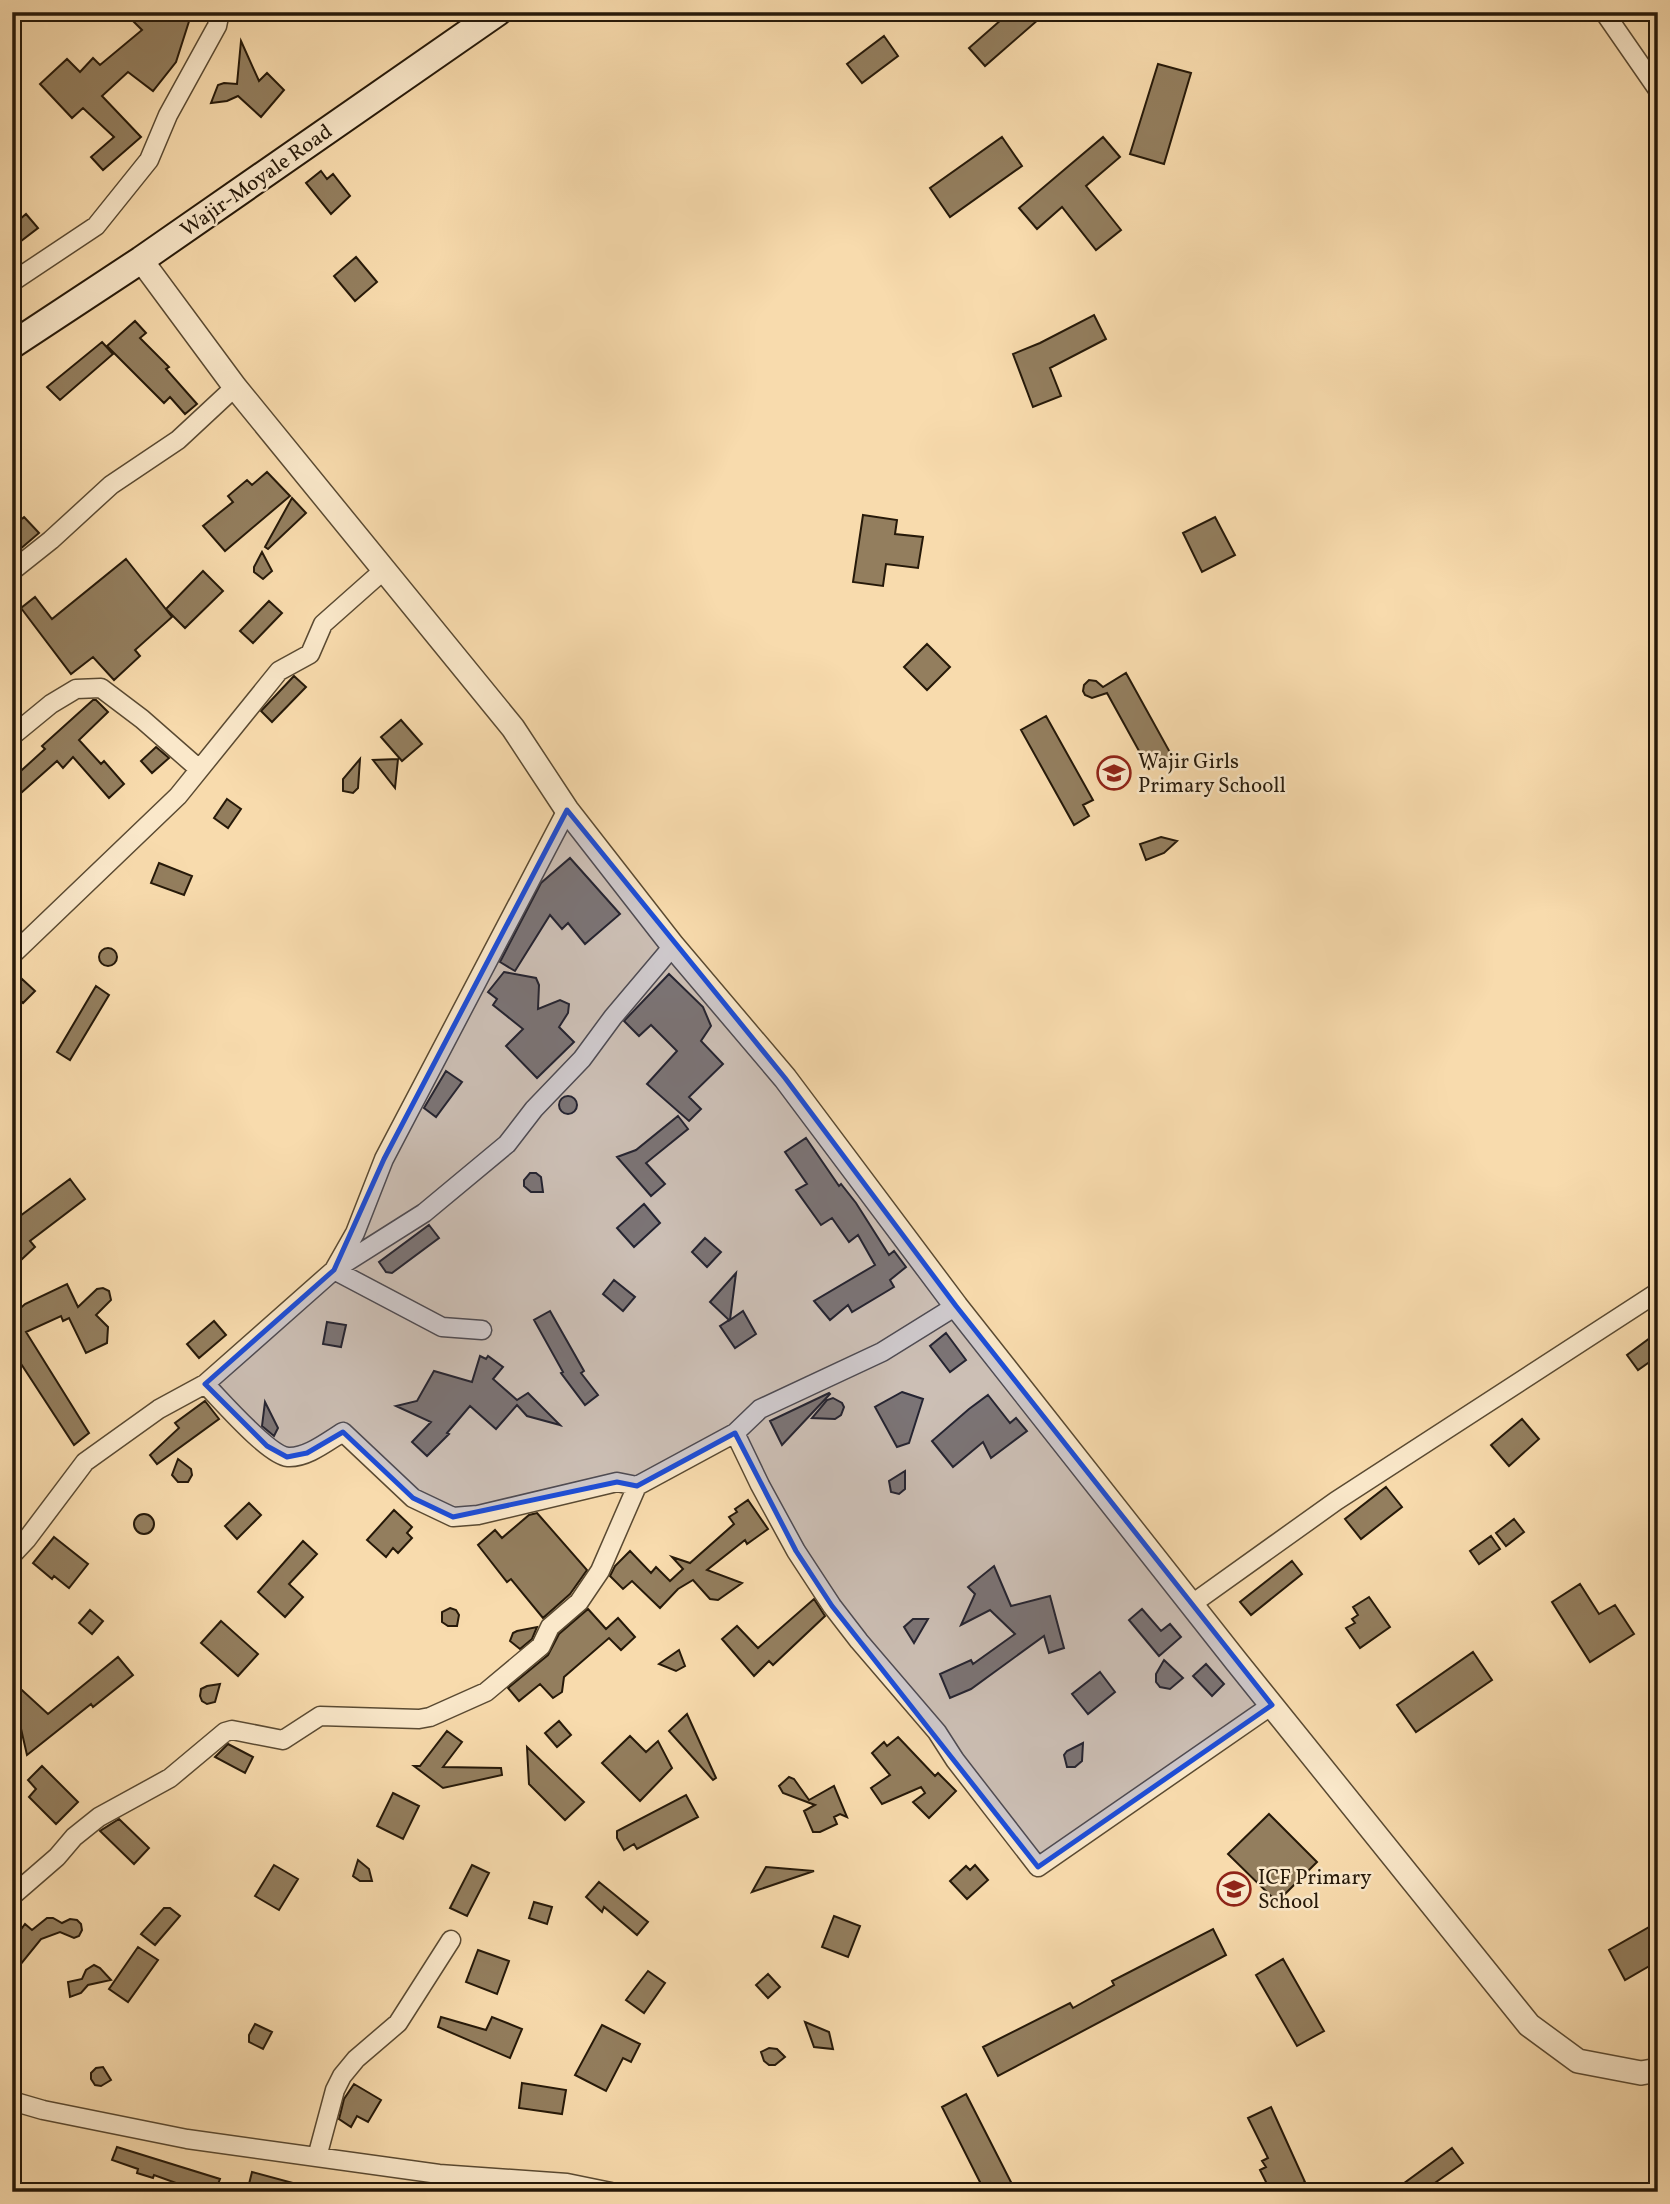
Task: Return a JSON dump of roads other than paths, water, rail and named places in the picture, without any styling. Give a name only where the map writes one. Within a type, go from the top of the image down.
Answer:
[{"type":"main road","name":"Wajir-Moyale Road","points":[[13,344],[141,260],[498,12]]},
{"type":"street","points":[[12,282],[96,226],[149,160],[168,114],[217,26],[220,12]]},
{"type":"street","points":[[1604,12],[1658,90]]},
{"type":"street","points":[[141,260],[235,387],[513,728],[567,810],[673,946],[785,1078],[956,1306],[1530,2025],[1578,2061],[1640,2073],[1658,2070]]},
{"type":"street","points":[[12,571],[51,540],[111,485],[178,440],[235,387]]},
{"type":"street","points":[[12,955],[178,796],[279,671],[310,654],[323,624],[385,569]]},
{"type":"street","points":[[12,736],[51,704],[76,689],[102,688],[199,769]]},
{"type":"street","points":[[334,1270],[355,1233],[384,1159],[567,810]]},
{"type":"street","points":[[12,1555],[85,1462],[159,1409],[205,1384],[334,1270],[415,1219],[507,1144],[534,1109],[582,1059],[613,1017],[673,946]]},
{"type":"street","points":[[334,1270],[442,1327],[482,1330]]},
{"type":"street","points":[[1192,1604],[1336,1501],[1658,1292]]},
{"type":"street","points":[[12,1896],[99,1817],[170,1778],[225,1732],[232,1730],[283,1740],[320,1716],[419,1719],[430,1717],[486,1692],[541,1646],[550,1627],[579,1602],[600,1571],[637,1486],[735,1433],[760,1409],[882,1352],[956,1306]]},
{"type":"street","points":[[205,1384],[267,1446],[287,1457],[307,1453],[343,1432],[413,1498],[453,1517],[478,1516],[617,1482],[637,1486]]},
{"type":"street","points":[[735,1433],[796,1551],[832,1606],[937,1732],[955,1760],[1038,1867],[1272,1705]]},
{"type":"street","points":[[317,2157],[335,2090],[342,2076],[356,2059],[398,2023],[452,1940]]},
{"type":"street","points":[[12,2101],[43,2110],[187,2139],[439,2174],[566,2183],[611,2192]]},
{"type":"place","name":"Wajir Girls Primary Schooll","points":[[1114,773]]},
{"type":"place","name":"ICF Primary School","points":[[1234,1889]]}]
